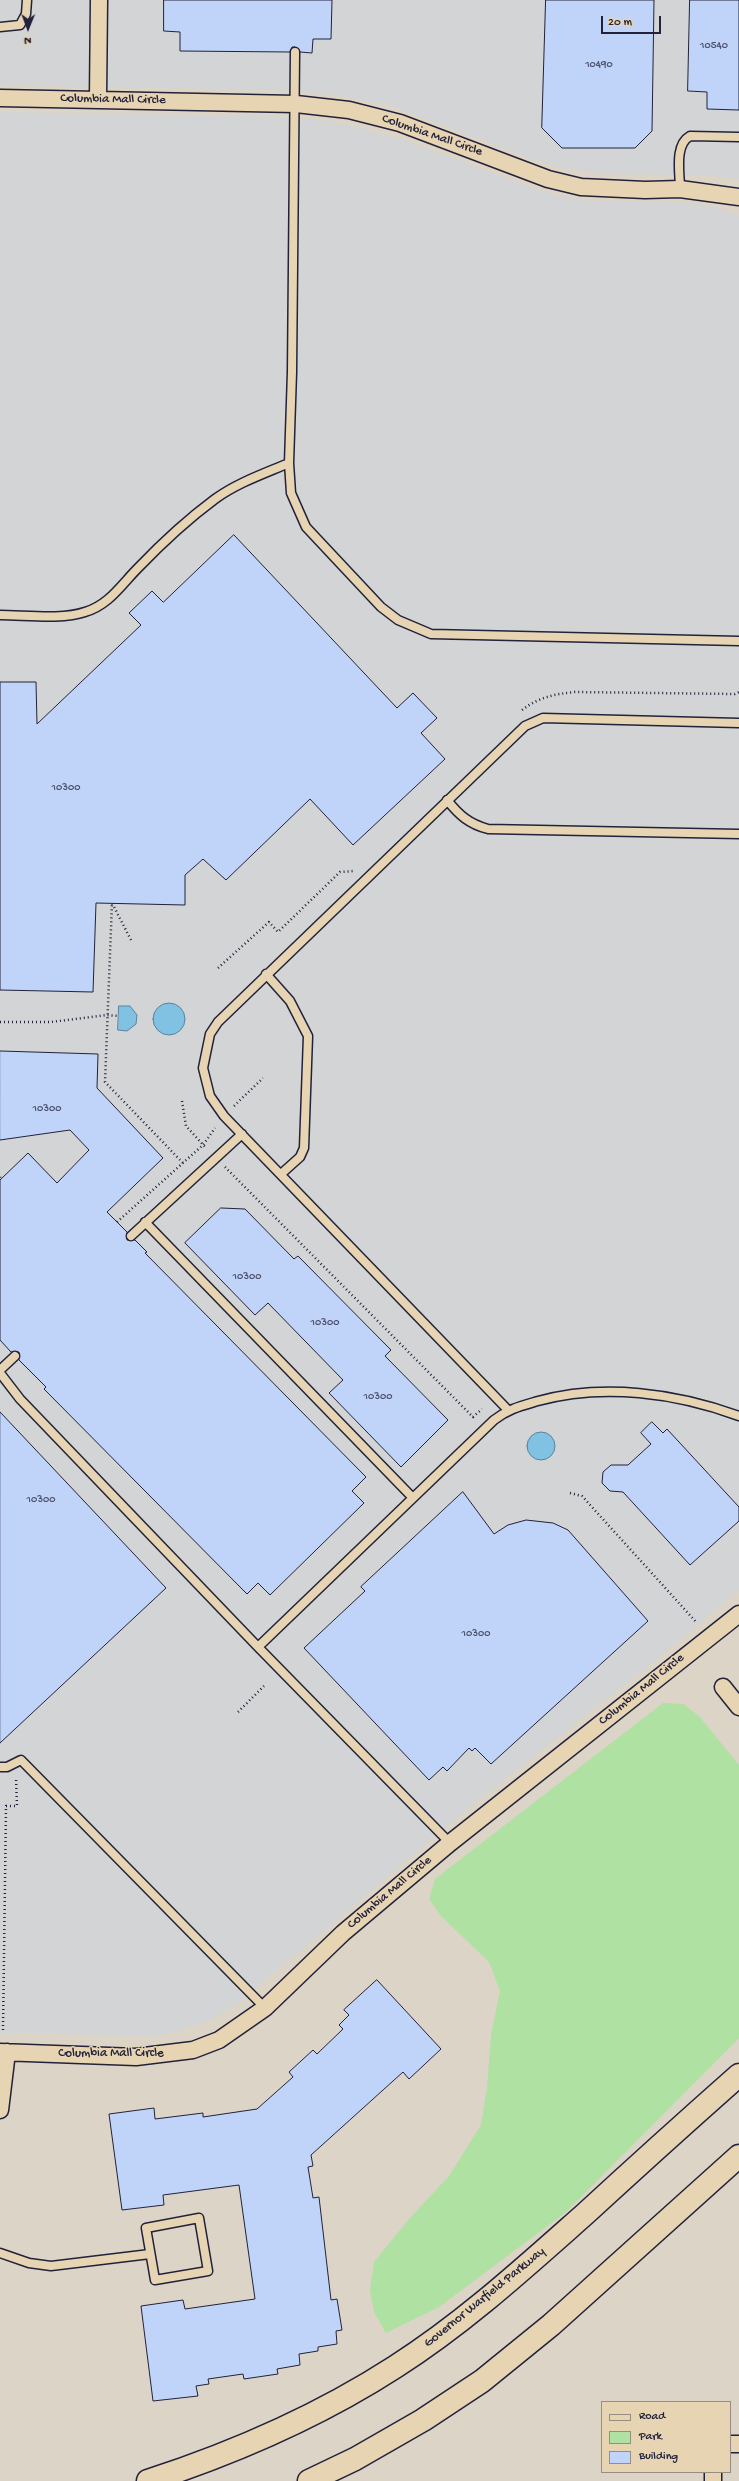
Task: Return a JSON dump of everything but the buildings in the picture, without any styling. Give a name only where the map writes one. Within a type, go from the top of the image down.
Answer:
[{"type":"main road","name":"Governor Warfield Parkway","points":[[148,2481],[189,2468],[268,2435],[332,2404],[395,2367],[455,2326],[515,2277],[739,2075]]},
{"type":"main road","points":[[309,2481],[355,2459],[423,2420],[482,2381],[551,2324],[739,2156]]},
{"type":"street","points":[[98,99],[100,0]]},
{"type":"street","name":"Columbia Mall Circle","points":[[0,98],[296,104],[349,110],[400,123],[548,179],[581,187],[645,190],[680,188],[739,197]]},
{"type":"street","name":"Columbia Mall Circle","points":[[4,2052],[136,2057],[167,2055],[193,2050],[219,2040],[265,2008],[343,1934],[450,1843],[739,1614]]},
{"type":"street","points":[[723,1687],[739,1707]]},
{"type":"street","points":[[0,2110],[4,2052]]},
{"type":"lane","points":[[0,27],[20,25],[26,14],[27,0]]},
{"type":"lane","points":[[295,52],[296,104],[288,463],[291,493],[306,528],[381,607],[410,627],[431,634],[739,641]]},
{"type":"lane","points":[[680,188],[680,147],[684,140],[690,136],[739,137]]},
{"type":"lane","points":[[0,615],[65,615],[85,612],[98,606],[108,600],[138,568],[215,499],[239,484],[288,463]]},
{"type":"lane","points":[[507,1409],[224,1116],[210,1096],[203,1068],[210,1034],[218,1022],[266,974],[447,800],[533,721],[543,718],[739,723]]},
{"type":"lane","points":[[447,800],[462,818],[477,826],[488,829],[739,834]]},
{"type":"lane","points":[[266,974],[290,1001],[308,1036],[305,1143],[300,1157],[281,1174]]},
{"type":"lane","points":[[131,1236],[215,1157],[242,1134]]},
{"type":"lane","points":[[145,1222],[413,1498]]},
{"type":"lane","points":[[0,1370],[15,1356]]},
{"type":"lane","points":[[0,1373],[20,1399],[258,1647],[450,1843]]},
{"type":"lane","points":[[258,1647],[507,1409],[564,1394],[603,1391],[644,1394],[686,1401],[739,1416]]},
{"type":"lane","points":[[0,1767],[7,1767],[21,1760],[265,2008]]},
{"type":"lane","points":[[199,2218],[208,2271],[155,2280],[150,2254],[146,2228],[199,2218]]},
{"type":"lane","points":[[0,2253],[29,2263],[51,2266],[150,2254]]},
{"type":"path","points":[[131,940],[112,903],[105,1082],[183,1163]]},
{"type":"path","points":[[0,1022],[51,1022],[108,1015],[118,1016]]},
{"type":"path","points":[[117,1222],[203,1144],[224,1116],[263,1078]]},
{"type":"path","points":[[182,1101],[186,1126],[215,1157],[472,1417],[482,1409]]},
{"type":"path","points":[[570,1493],[582,1496],[697,1623]]},
{"type":"path","points":[[238,1712],[264,1686]]},
{"type":"path","points":[[3,2030],[6,1806],[17,1806],[16,1779]]},
{"type":"shaded area","points":[[0,0],[739,0],[739,180],[709,175],[601,174],[566,169],[532,159],[390,105],[336,95],[273,90],[0,85]]},
{"type":"shaded area","points":[[0,112],[264,116],[324,121],[353,126],[406,141],[553,195],[586,201],[695,203],[739,215],[739,1590],[668,1650],[472,1805],[237,2004],[206,2022],[158,2036],[0,2033]]},
{"type":"green space","points":[[663,1703],[683,1704],[699,1716],[739,1765],[739,2038],[566,2212],[439,2307],[386,2333],[374,2312],[370,2290],[374,2262],[409,2219],[449,2176],[481,2125],[487,2088],[491,2035],[500,1991],[489,1962],[441,1916],[429,1899],[435,1879]]},
{"type":"water","points":[[166,1003],[172,1003],[181,1007],[185,1019],[181,1031],[172,1035],[166,1035],[157,1031],[153,1022],[153,1016],[157,1007]]},
{"type":"water","points":[[119,1006],[130,1006],[137,1015],[136,1024],[127,1031],[118,1030]]},
{"type":"water","points":[[541,1432],[551,1436],[555,1446],[551,1456],[541,1460],[531,1456],[527,1446],[531,1436]]}]
